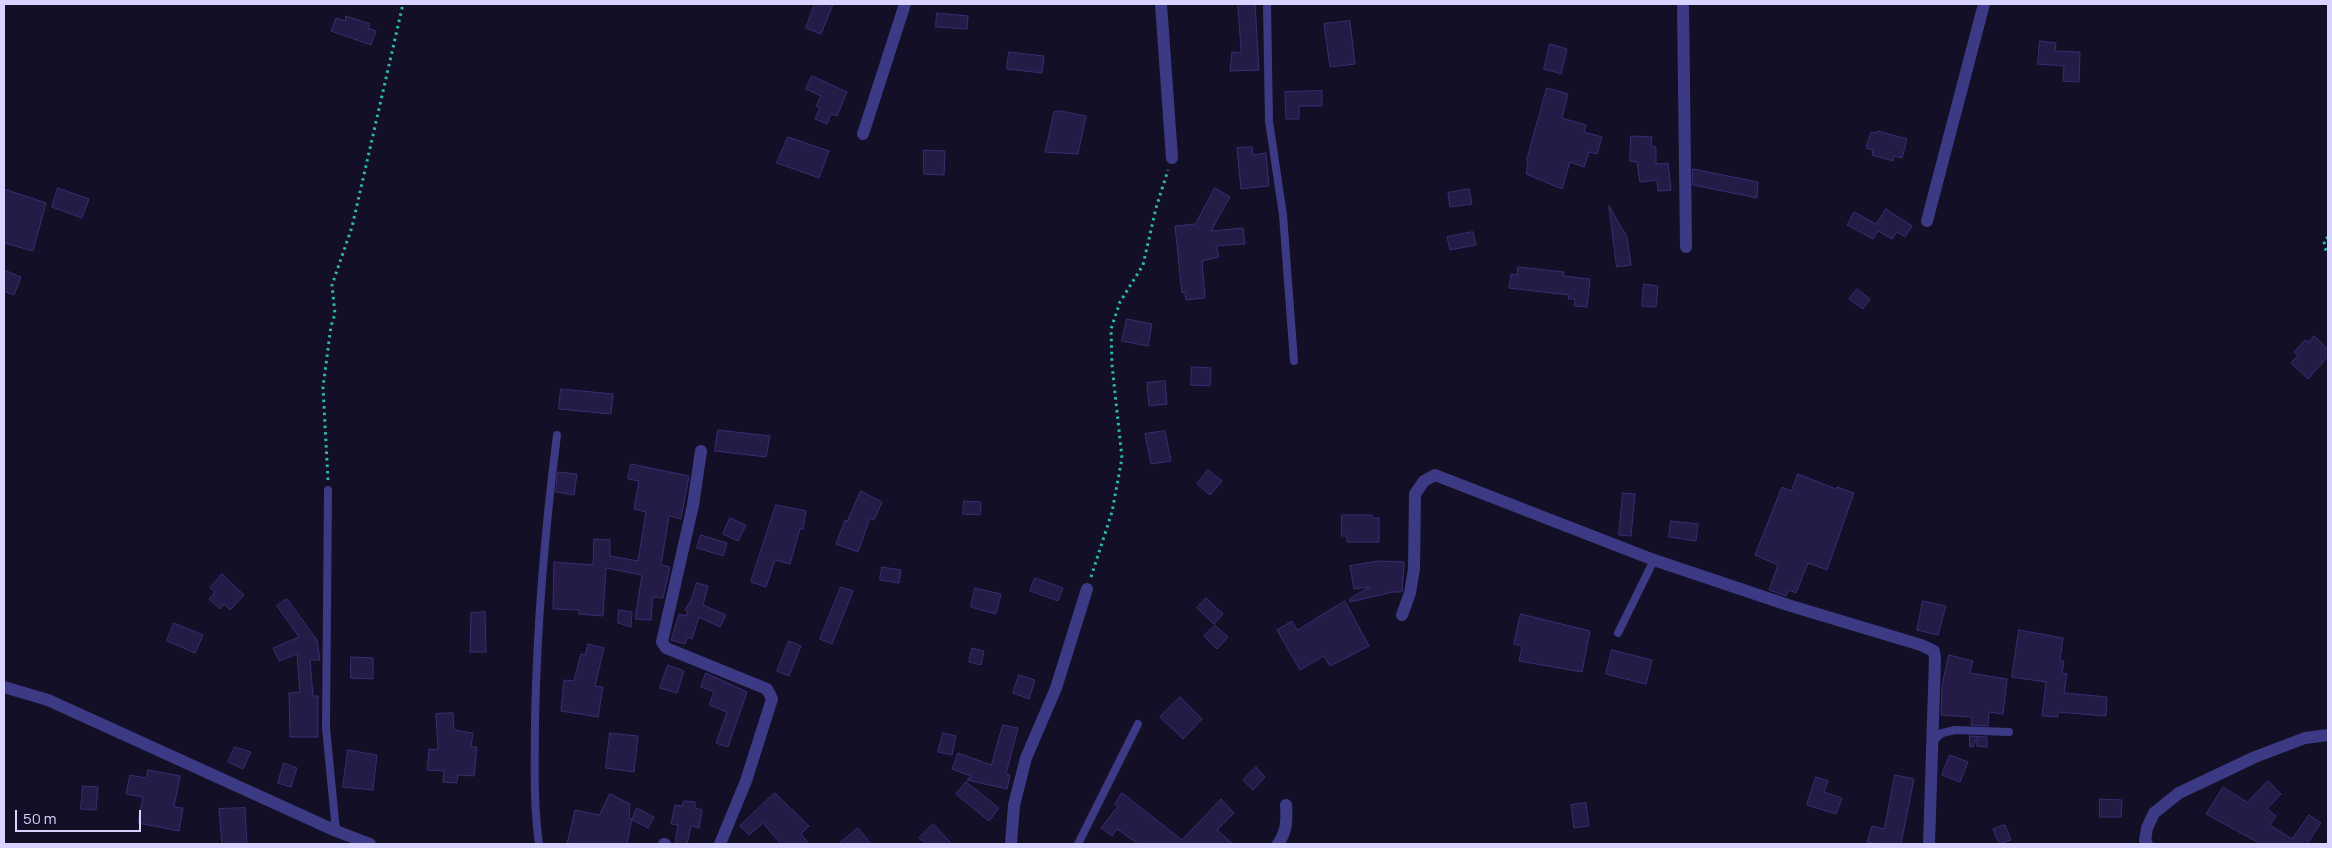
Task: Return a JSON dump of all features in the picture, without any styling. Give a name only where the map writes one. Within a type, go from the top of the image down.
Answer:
[{"type":"street","points":[[863,134],[905,4]]},
{"type":"street","points":[[1161,4],[1172,158]]},
{"type":"street","points":[[1683,4],[1686,247]]},
{"type":"street","points":[[1928,221],[1984,4]]},
{"type":"street","points":[[701,451],[693,505],[662,642],[666,648],[767,689],[772,699],[746,781],[720,844]]},
{"type":"street","points":[[1402,615],[1410,593],[1414,569],[1415,494],[1424,481],[1435,476],[1654,560],[1791,606],[1921,645],[1934,651],[1929,844]]},
{"type":"street","points":[[1011,844],[1014,805],[1026,758],[1056,688],[1087,589]]},
{"type":"street","points":[[4,687],[48,700],[336,831],[370,844]]},
{"type":"street","points":[[2147,844],[2145,841],[2147,828],[2154,813],[2179,793],[2272,750],[2305,738],[2328,735]]},
{"type":"street","points":[[1278,844],[1284,835],[1287,820],[1286,805]]},
{"type":"lane","points":[[1266,4],[1269,121],[1283,215],[1294,360]]},
{"type":"lane","points":[[539,844],[534,806],[536,658],[546,525],[557,435]]},
{"type":"lane","points":[[328,490],[326,728],[336,831]]},
{"type":"lane","points":[[1618,633],[1654,560]]},
{"type":"lane","points":[[1078,844],[1138,724]]},
{"type":"lane","points":[[1931,744],[1942,733],[1954,730],[2009,732]]},
{"type":"path","points":[[328,490],[323,388],[331,326],[336,314],[332,285],[352,227],[403,4]]},
{"type":"path","points":[[1087,589],[1112,512],[1122,458],[1112,365],[1111,329],[1120,302],[1143,265],[1156,208],[1172,158]]},
{"type":"path","points":[[2328,237],[2324,241],[2328,254]]},
{"type":"building","points":[[815,4],[833,4],[821,34],[806,28]]},
{"type":"building","points":[[1238,4],[1255,4],[1259,70],[1230,71],[1232,52],[1241,53]]},
{"type":"building","points":[[937,13],[968,16],[967,29],[936,27]]},
{"type":"building","points":[[346,16],[370,24],[368,28],[376,31],[371,45],[331,31],[336,18],[345,21]]},
{"type":"building","points":[[1350,21],[1355,64],[1330,67],[1324,24]]},
{"type":"building","points":[[2040,41],[2056,43],[2055,51],[2080,52],[2079,82],[2063,81],[2064,66],[2038,64]]},
{"type":"building","points":[[1550,44],[1567,49],[1561,74],[1544,69]]},
{"type":"building","points":[[1009,52],[1044,56],[1042,73],[1007,69]]},
{"type":"building","points":[[812,76],[847,92],[837,116],[831,114],[827,124],[815,119],[820,108],[816,106],[821,96],[806,89]]},
{"type":"building","points":[[1547,88],[1568,94],[1562,118],[1586,125],[1584,132],[1602,137],[1597,154],[1589,152],[1584,167],[1570,162],[1562,189],[1526,174],[1527,160]]},
{"type":"building","points":[[1322,91],[1322,106],[1299,106],[1299,119],[1286,119],[1285,92]]},
{"type":"building","points":[[1060,111],[1086,116],[1078,154],[1045,152],[1054,112]]},
{"type":"building","points":[[1878,131],[1907,139],[1902,158],[1894,156],[1893,161],[1872,155],[1873,150],[1866,148],[1871,132],[1877,133]]},
{"type":"building","points":[[1631,136],[1652,137],[1651,146],[1656,147],[1656,164],[1668,163],[1671,190],[1658,191],[1657,180],[1640,182],[1637,162],[1630,161]]},
{"type":"building","points":[[788,137],[829,151],[819,178],[777,163]]},
{"type":"building","points":[[1252,147],[1253,155],[1266,153],[1269,186],[1241,189],[1237,148]]},
{"type":"building","points":[[924,150],[945,151],[944,175],[924,174]]},
{"type":"building","points":[[1693,169],[1758,182],[1757,198],[1693,185]]},
{"type":"building","points":[[58,188],[89,199],[82,218],[52,207]]},
{"type":"building","points":[[1215,188],[1230,197],[1211,231],[1243,228],[1245,244],[1216,246],[1219,257],[1202,261],[1205,298],[1186,300],[1185,292],[1182,293],[1175,226],[1195,224]]},
{"type":"building","points":[[4,189],[46,203],[33,251],[4,243]]},
{"type":"building","points":[[1469,189],[1472,204],[1450,207],[1448,193]]},
{"type":"building","points":[[1609,206],[1627,237],[1631,265],[1617,267]]},
{"type":"building","points":[[1886,209],[1912,226],[1905,237],[1897,232],[1892,239],[1878,231],[1873,239],[1847,225],[1854,212],[1876,224]]},
{"type":"building","points":[[1473,232],[1476,245],[1450,250],[1447,237]]},
{"type":"building","points":[[1518,267],[1564,272],[1563,276],[1590,279],[1587,307],[1574,306],[1575,299],[1568,299],[1569,295],[1509,288],[1511,274],[1517,275]]},
{"type":"building","points":[[4,270],[21,277],[14,295],[4,291]]},
{"type":"building","points":[[1644,284],[1658,286],[1656,307],[1642,306]]},
{"type":"building","points":[[1857,289],[1870,299],[1863,309],[1849,299]]},
{"type":"building","points":[[1127,319],[1152,324],[1148,346],[1122,341]]},
{"type":"building","points":[[2314,336],[2328,349],[2328,356],[2308,379],[2291,363],[2298,355],[2294,352],[2305,340],[2309,342]]},
{"type":"building","points":[[1192,367],[1211,368],[1210,386],[1191,385]]},
{"type":"building","points":[[1165,381],[1167,404],[1149,406],[1147,383]]},
{"type":"building","points":[[561,389],[613,394],[611,414],[559,409]]},
{"type":"building","points":[[718,430],[770,436],[766,457],[715,451]]},
{"type":"building","points":[[1165,431],[1171,461],[1151,464],[1145,434]]},
{"type":"building","points":[[631,464],[689,476],[681,519],[669,516],[661,565],[670,567],[663,598],[653,597],[651,620],[635,619],[642,575],[606,568],[603,616],[579,614],[579,610],[553,609],[554,562],[593,565],[594,539],[610,540],[610,556],[638,561],[646,512],[634,509],[639,481],[628,479]]},
{"type":"building","points":[[1208,470],[1222,481],[1210,495],[1197,484]]},
{"type":"building","points":[[558,472],[577,474],[574,495],[556,492]]},
{"type":"building","points":[[1798,474],[1836,489],[1837,487],[1854,493],[1827,570],[1808,563],[1796,593],[1789,590],[1786,596],[1769,590],[1778,565],[1755,555],[1782,487],[1791,491]]},
{"type":"building","points":[[861,491],[882,502],[874,520],[870,518],[858,552],[836,544],[845,520],[847,521]]},
{"type":"building","points":[[1623,493],[1635,494],[1631,536],[1619,535]]},
{"type":"building","points":[[964,501],[981,502],[980,515],[963,514]]},
{"type":"building","points":[[776,505],[806,511],[803,529],[800,529],[790,564],[775,560],[766,587],[751,582]]},
{"type":"building","points":[[1342,515],[1372,515],[1372,518],[1379,518],[1379,542],[1347,542],[1347,536],[1342,536]]},
{"type":"building","points":[[730,518],[746,525],[738,541],[723,534]]},
{"type":"building","points":[[1671,521],[1698,524],[1696,541],[1669,537]]},
{"type":"building","points":[[701,535],[727,543],[723,556],[697,548]]},
{"type":"building","points":[[1379,561],[1404,562],[1402,592],[1393,592],[1350,602],[1349,599],[1370,587],[1354,589],[1350,566]]},
{"type":"building","points":[[882,567],[901,570],[899,583],[880,580]]},
{"type":"building","points":[[222,574],[244,595],[230,610],[224,604],[220,609],[209,599],[215,592],[210,588]]},
{"type":"building","points":[[1035,578],[1063,588],[1058,601],[1030,591]]},
{"type":"building","points":[[697,583],[708,586],[703,605],[726,615],[720,627],[699,617],[692,639],[687,637],[685,644],[671,640],[679,614],[686,616],[688,612],[685,610]]},
{"type":"building","points":[[841,587],[853,591],[832,644],[820,639]]},
{"type":"building","points":[[975,588],[1001,594],[996,614],[971,607]]},
{"type":"building","points":[[1206,598],[1223,614],[1214,624],[1197,608]]},
{"type":"building","points":[[287,599],[317,640],[320,660],[310,660],[313,696],[318,696],[318,737],[290,737],[289,693],[300,692],[297,654],[279,661],[273,648],[299,637],[277,606]]},
{"type":"building","points":[[1345,601],[1369,646],[1330,666],[1324,656],[1300,670],[1277,630],[1292,621],[1297,630]]},
{"type":"building","points":[[1923,601],[1946,606],[1938,635],[1917,630]]},
{"type":"building","points":[[619,610],[632,612],[631,627],[618,623]]},
{"type":"building","points":[[485,612],[486,652],[470,652],[471,613]]},
{"type":"building","points":[[1521,614],[1590,631],[1582,672],[1519,661],[1522,646],[1514,644]]},
{"type":"building","points":[[174,623],[203,635],[195,653],[167,641]]},
{"type":"building","points":[[1215,625],[1228,637],[1217,649],[1204,636]]},
{"type":"building","points":[[2019,630],[2063,638],[2060,660],[2064,661],[2062,673],[2067,674],[2064,693],[2107,697],[2106,716],[2058,712],[2058,717],[2042,716],[2046,682],[2012,677]]},
{"type":"building","points":[[789,641],[801,646],[789,676],[777,671]]},
{"type":"building","points":[[588,644],[604,648],[595,686],[603,687],[598,717],[561,711],[564,680],[574,681],[581,654],[585,655]]},
{"type":"building","points":[[972,648],[984,651],[981,665],[969,662]]},
{"type":"building","points":[[1612,650],[1652,660],[1646,684],[1606,674]]},
{"type":"building","points":[[1949,655],[1973,661],[1970,673],[2007,679],[2003,714],[1989,712],[1988,726],[1971,725],[1972,717],[1941,715],[1942,686]]},
{"type":"building","points":[[351,657],[373,658],[373,679],[351,678]]},
{"type":"building","points":[[668,665],[684,671],[677,693],[660,688]]},
{"type":"building","points":[[706,673],[747,692],[728,747],[716,743],[727,712],[709,705],[714,692],[701,687]]},
{"type":"building","points":[[1019,675],[1035,680],[1029,699],[1013,693]]},
{"type":"building","points":[[1180,697],[1202,719],[1183,739],[1160,717]]},
{"type":"building","points":[[453,713],[454,730],[473,733],[471,747],[477,747],[474,776],[458,775],[457,783],[443,782],[444,771],[427,770],[429,749],[438,750],[436,714]]},
{"type":"building","points":[[1003,725],[1018,728],[1006,774],[1010,775],[1007,789],[967,780],[971,776],[952,769],[958,753],[991,765]]},
{"type":"building","points":[[610,733],[638,736],[634,772],[606,768]]},
{"type":"building","points":[[943,733],[956,736],[952,755],[938,752]]},
{"type":"building","points":[[1970,736],[1987,737],[1987,747],[1977,746],[1977,737],[1973,747],[1970,747]]},
{"type":"building","points":[[235,747],[251,752],[243,769],[228,762]]},
{"type":"building","points":[[348,750],[377,755],[373,790],[343,787]]},
{"type":"building","points":[[1950,755],[1968,762],[1960,782],[1942,775]]},
{"type":"building","points":[[284,763],[297,768],[291,787],[278,783]]},
{"type":"building","points":[[1256,767],[1265,777],[1253,790],[1243,780]]},
{"type":"building","points":[[148,770],[180,776],[174,807],[183,808],[179,831],[138,823],[143,797],[126,794],[130,775],[146,778]]},
{"type":"building","points":[[1895,775],[1914,779],[1901,844],[1867,842],[1872,826],[1884,829]]},
{"type":"building","points":[[1816,777],[1828,781],[1824,792],[1842,798],[1836,814],[1807,805]]},
{"type":"building","points":[[2268,781],[2281,794],[2267,809],[2276,816],[2270,825],[2292,839],[2309,815],[2321,823],[2307,844],[2261,844],[2206,814],[2223,787],[2247,802]]},
{"type":"building","points":[[966,782],[999,808],[989,821],[956,794]]},
{"type":"building","points":[[83,786],[98,787],[96,810],[81,809]]},
{"type":"building","points":[[775,793],[809,826],[801,834],[809,844],[781,844],[763,823],[749,835],[740,826]]},
{"type":"building","points":[[1122,793],[1182,840],[1221,799],[1234,813],[1217,830],[1233,844],[1138,844],[1117,829],[1112,836],[1101,828],[1118,806],[1115,804]]},
{"type":"building","points":[[610,794],[630,804],[629,818],[632,819],[627,844],[567,844],[575,810],[599,815]]},
{"type":"building","points":[[2100,799],[2122,800],[2121,817],[2100,817]]},
{"type":"building","points":[[684,801],[695,802],[695,808],[702,810],[699,828],[691,826],[687,844],[675,844],[678,825],[671,824],[675,805],[682,806]]},
{"type":"building","points":[[1586,803],[1589,826],[1574,828],[1571,805]]},
{"type":"building","points":[[245,808],[247,844],[222,844],[219,809]]},
{"type":"building","points":[[637,808],[654,817],[648,828],[632,820]]},
{"type":"building","points":[[933,824],[952,844],[926,844],[919,838]]},
{"type":"building","points":[[2005,825],[2011,840],[1999,844],[1993,829]]},
{"type":"building","points":[[858,828],[871,844],[839,844]]}]
